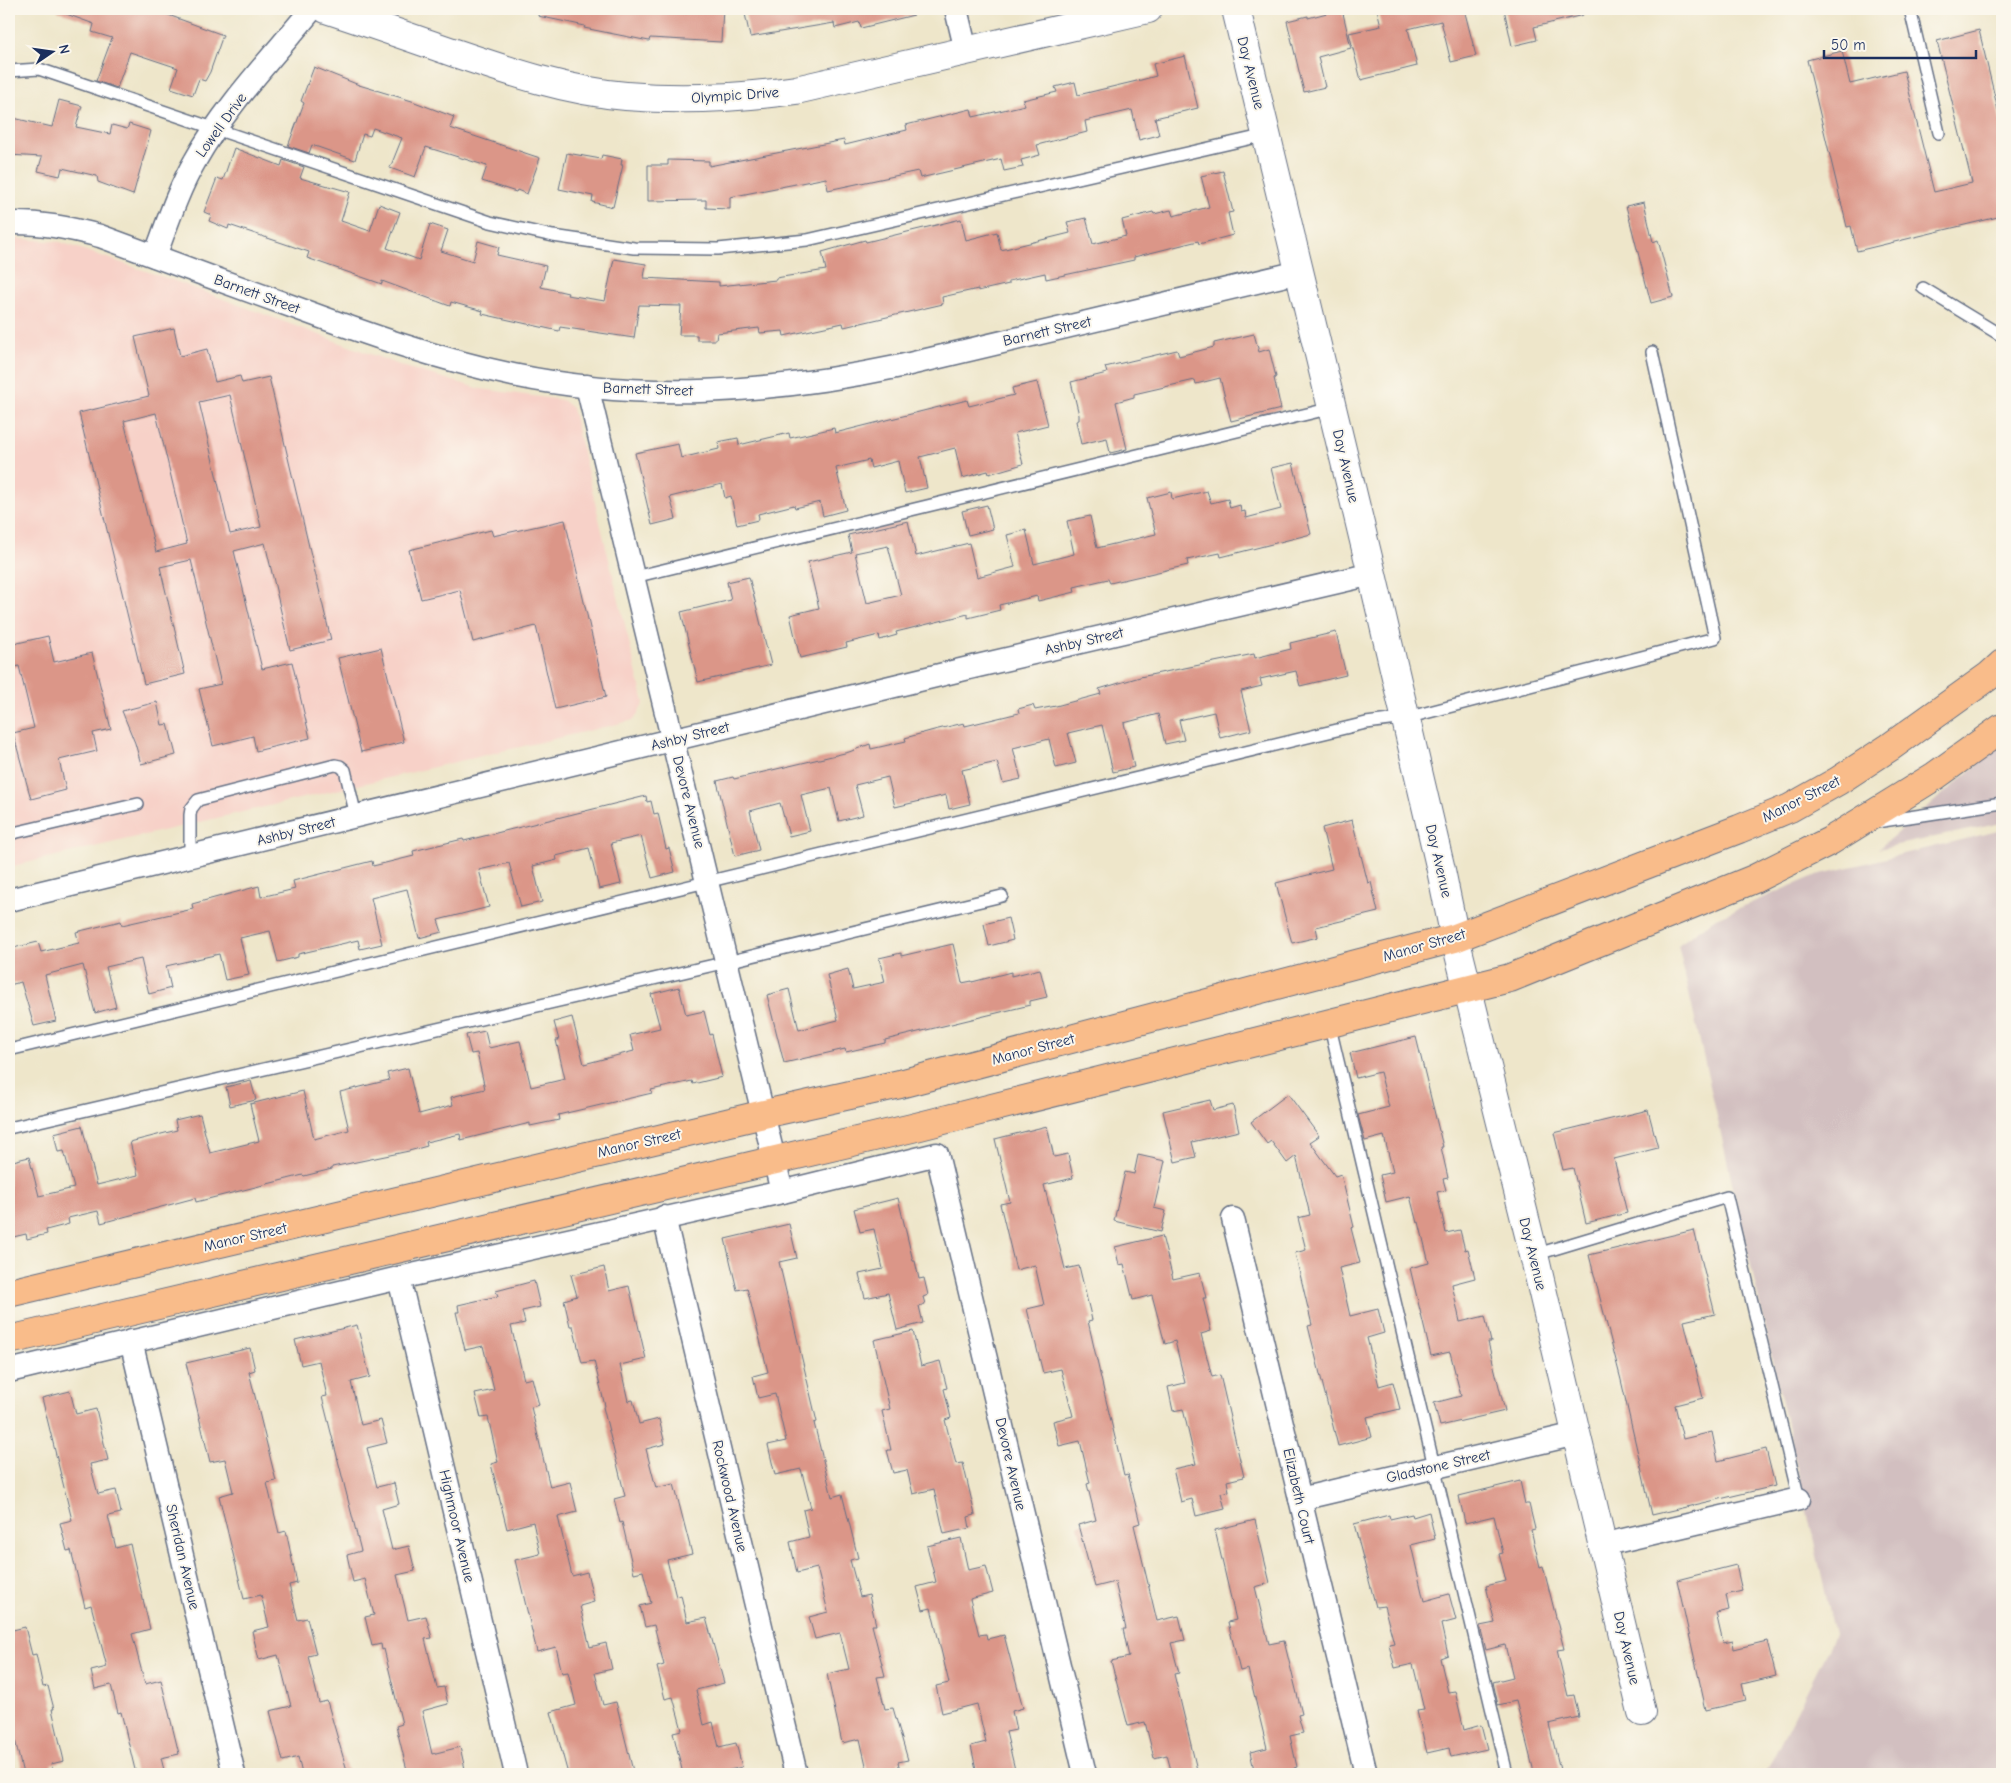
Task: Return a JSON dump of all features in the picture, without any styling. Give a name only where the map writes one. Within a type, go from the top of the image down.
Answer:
[{"type":"main road","name":"Manor Street","points":[[9,1293],[764,1114],[900,1084],[1455,938],[1790,808],[1838,781],[1890,747],[1989,676],[2002,664]]},
{"type":"main road","points":[[9,1340],[922,1126],[1510,978],[1754,879],[1830,841],[1935,776],[2002,728]]},
{"type":"street","name":"Lowell Drive","points":[[155,256],[174,206],[194,162],[214,130],[312,9]]},
{"type":"street","name":"Olympic Drive","points":[[326,9],[520,75],[572,88],[625,96],[689,100],[743,97],[796,90],[1148,9]]},
{"type":"street","points":[[956,9],[966,51]]},
{"type":"street","name":"Day Avenue","points":[[1236,9],[1406,718],[1455,938],[1534,1255],[1642,1712]]},
{"type":"street","name":"Barnett Street","points":[[9,222],[29,222],[62,227],[100,236],[411,349],[454,362],[515,376],[587,386],[650,391],[713,391],[776,387],[839,379],[1299,272]]},
{"type":"street","name":"Devore Avenue","points":[[587,386],[728,962],[782,1192],[937,1154],[1085,1774]]},
{"type":"street","name":"Ashby Street","points":[[9,900],[674,739],[1372,574]]},
{"type":"street","points":[[9,1371],[399,1278],[782,1192]]},
{"type":"street","name":"Rockwood Avenue","points":[[664,1217],[796,1774]]},
{"type":"street","name":"Elizabeth Court","points":[[1233,1219],[1366,1774]]},
{"type":"street","name":"Highmoor Avenue","points":[[399,1278],[516,1774]]},
{"type":"street","name":"Sheridan Avenue","points":[[131,1341],[234,1774]]},
{"type":"street","name":"Gladstone Street","points":[[1300,1499],[1576,1434]]},
{"type":"street","points":[[1602,1545],[1799,1499]]},
{"type":"lane","points":[[1910,9],[1939,133]]},
{"type":"lane","points":[[9,71],[38,69],[490,222],[553,236],[634,248],[718,249],[807,240],[1266,135]]},
{"type":"lane","points":[[1923,288],[2002,336]]},
{"type":"lane","points":[[9,1050],[1366,723],[1406,718],[1715,638],[1652,352]]},
{"type":"lane","points":[[634,577],[1332,408]]},
{"type":"lane","points":[[190,856],[190,815],[191,809],[198,800],[335,765],[345,770],[356,816]]},
{"type":"lane","points":[[1857,825],[2002,803]]},
{"type":"lane","points":[[9,834],[138,804]]},
{"type":"lane","points":[[9,1128],[728,962],[1002,896]]},
{"type":"lane","points":[[1329,1024],[1507,1774]]},
{"type":"lane","points":[[1534,1255],[1727,1197],[1799,1499]]},
{"type":"shaded area","points":[[9,238],[60,242],[175,281],[405,367],[481,389],[562,400],[572,408],[644,703],[634,720],[9,867]]},
{"type":"shaded area","points":[[2002,744],[2002,823],[1878,849]]},
{"type":"shaded area","points":[[2002,830],[2002,1774],[1765,1774],[1835,1635],[1678,945],[1716,918],[1817,875]]},
{"type":"building","points":[[58,9],[152,9],[223,35],[210,72],[205,81],[199,79],[193,95],[171,88],[178,68],[130,52],[117,88],[96,81],[112,38],[92,32],[94,24],[58,11]]},
{"type":"building","points":[[539,9],[652,9],[677,13],[677,9],[723,9],[721,42],[650,38],[649,41],[584,28],[585,26],[538,16]]},
{"type":"building","points":[[744,9],[913,9],[914,15],[861,28],[859,22],[835,28],[834,23],[750,37]]},
{"type":"building","points":[[1342,9],[1351,48],[1318,57],[1325,87],[1304,92],[1287,21],[1308,16],[1308,18]]},
{"type":"building","points":[[1377,9],[1464,9],[1476,56],[1451,62],[1441,21],[1408,29],[1417,66],[1361,80],[1349,33],[1381,26]]},
{"type":"building","points":[[1504,9],[1582,9],[1583,15],[1534,27],[1537,40],[1512,46]]},
{"type":"building","points":[[1979,30],[2002,127],[2002,216],[1857,251],[1851,226],[1847,227],[1807,60],[1842,51],[1850,84],[1904,71],[1934,192],[1972,183],[1937,41]]},
{"type":"building","points":[[1185,56],[1198,108],[1155,118],[1159,135],[1139,140],[1132,110],[1085,121],[1087,132],[1037,145],[1040,155],[1021,160],[1023,167],[1004,171],[1001,159],[920,178],[918,171],[828,190],[826,178],[730,197],[730,209],[706,208],[706,200],[648,201],[648,165],[668,165],[668,160],[709,161],[709,166],[844,140],[845,145],[907,130],[906,125],[971,109],[973,117],[1025,105],[1023,100],[1057,92],[1055,87],[1075,82],[1078,95],[1141,80],[1156,76],[1153,64]]},
{"type":"building","points":[[314,67],[359,85],[412,101],[454,117],[450,128],[540,158],[527,194],[482,181],[487,166],[426,147],[415,177],[390,168],[402,138],[373,128],[370,136],[363,134],[355,160],[312,145],[309,153],[288,146],[304,103],[301,101]]},
{"type":"building","points":[[59,100],[82,106],[76,127],[110,134],[112,125],[127,129],[129,124],[151,131],[133,195],[98,182],[97,176],[62,168],[60,176],[38,171],[42,157],[9,155],[9,117],[52,127]]},
{"type":"building","points":[[234,148],[281,166],[283,160],[304,167],[300,178],[350,192],[341,221],[370,231],[379,204],[400,212],[387,248],[419,260],[430,224],[448,230],[441,251],[473,261],[478,241],[499,247],[497,255],[546,266],[541,287],[568,293],[567,295],[605,301],[614,259],[646,264],[644,278],[719,282],[719,286],[776,280],[776,278],[826,270],[822,252],[865,240],[866,242],[961,219],[966,240],[997,232],[1001,250],[1070,233],[1067,222],[1086,218],[1093,244],[1126,236],[1122,220],[1153,212],[1154,214],[1171,210],[1173,216],[1209,207],[1201,176],[1223,171],[1233,212],[1228,213],[1233,235],[1199,244],[1198,241],[1134,257],[1134,260],[1046,279],[1045,273],[1009,281],[1009,284],[942,297],[943,304],[844,327],[843,323],[784,336],[783,331],[760,333],[759,328],[717,333],[716,340],[697,340],[697,335],[679,335],[681,306],[639,305],[634,338],[560,327],[559,331],[482,314],[483,311],[451,302],[450,306],[382,281],[382,284],[307,258],[309,252],[229,225],[228,229],[209,221],[211,215],[204,212],[217,178],[223,180]]},
{"type":"building","points":[[567,153],[601,159],[602,155],[622,159],[621,165],[623,165],[613,207],[592,202],[593,196],[559,189]]},
{"type":"building","points":[[1644,202],[1653,242],[1658,240],[1673,297],[1651,303],[1626,206]]},
{"type":"building","points":[[174,328],[180,356],[207,349],[215,382],[240,376],[242,383],[269,377],[331,640],[290,650],[265,543],[234,551],[262,669],[292,662],[310,738],[256,751],[253,736],[213,746],[199,689],[221,684],[191,560],[160,567],[185,674],[144,684],[79,413],[149,396],[135,337]],"holes":[[[230,395],[261,527],[230,534],[199,402]],[[156,413],[187,544],[156,552],[124,421]]]},
{"type":"building","points":[[1254,334],[1259,352],[1269,349],[1281,409],[1231,421],[1220,378],[1196,384],[1195,380],[1134,394],[1134,397],[1116,402],[1127,449],[1110,453],[1107,438],[1081,444],[1076,421],[1079,420],[1079,415],[1071,382],[1107,373],[1105,367],[1177,350],[1179,356],[1214,347],[1214,343]]},
{"type":"building","points":[[1037,382],[1048,425],[1015,433],[1023,464],[989,474],[988,471],[962,478],[955,448],[920,457],[927,488],[905,493],[898,461],[871,468],[869,460],[836,468],[846,510],[823,516],[820,502],[795,508],[794,505],[758,514],[758,520],[737,525],[731,496],[725,498],[722,484],[670,497],[676,519],[652,525],[635,453],[678,444],[681,458],[719,449],[718,442],[738,438],[739,445],[789,433],[790,438],[834,428],[835,433],[967,400],[969,406],[1014,395],[1012,388]]},
{"type":"building","points":[[1293,463],[1311,534],[1221,557],[1220,553],[1187,560],[1188,565],[1110,583],[1108,579],[1074,587],[1075,592],[1038,601],[1037,596],[999,605],[1000,610],[968,618],[968,614],[896,632],[897,635],[880,640],[879,635],[846,643],[847,647],[800,658],[790,615],[819,608],[808,562],[852,552],[848,535],[908,521],[916,556],[969,543],[977,577],[1015,567],[1007,535],[1026,530],[1034,564],[1074,554],[1067,521],[1090,516],[1097,548],[1156,534],[1147,498],[1171,492],[1172,499],[1207,491],[1211,503],[1228,499],[1230,508],[1240,505],[1241,512],[1245,511],[1246,518],[1281,509],[1271,468]],"holes":[[[888,546],[901,595],[867,603],[855,553]]]},
{"type":"building","points":[[987,505],[993,529],[968,535],[962,511]]},
{"type":"building","points":[[565,520],[606,697],[555,709],[536,626],[473,642],[460,590],[421,599],[409,550],[491,530],[493,536]]},
{"type":"building","points":[[749,577],[771,665],[698,682],[681,612],[731,600],[727,582]]},
{"type":"building","points":[[1336,632],[1346,675],[1300,686],[1296,671],[1260,679],[1262,686],[1241,691],[1251,730],[1220,738],[1214,712],[1179,720],[1184,740],[1165,744],[1158,714],[1124,723],[1134,767],[1113,772],[1102,725],[1068,733],[1076,763],[1056,768],[1049,739],[1013,748],[1021,779],[1003,783],[997,762],[962,770],[970,804],[949,809],[946,795],[895,807],[888,777],[855,785],[863,815],[839,821],[831,788],[801,795],[810,831],[789,836],[780,803],[750,811],[759,850],[735,856],[717,781],[733,777],[734,779],[849,752],[870,744],[871,749],[906,741],[905,738],[934,730],[964,723],[965,726],[1019,713],[1018,709],[1033,705],[1035,710],[1056,706],[1101,694],[1099,689],[1140,677],[1254,654],[1255,658],[1291,649],[1290,643]]},
{"type":"building","points":[[48,636],[54,662],[92,653],[111,729],[93,733],[97,751],[59,760],[66,790],[31,799],[13,733],[34,728],[19,666],[11,668],[9,645]]},
{"type":"building","points":[[381,648],[404,742],[361,752],[338,658]]},
{"type":"building","points":[[157,702],[162,725],[168,724],[176,755],[141,764],[122,711]]},
{"type":"building","points":[[646,796],[647,802],[651,801],[654,814],[658,813],[666,849],[669,848],[675,872],[652,878],[641,836],[611,843],[621,884],[599,889],[589,848],[556,856],[557,860],[533,866],[542,902],[521,907],[509,863],[479,870],[489,907],[438,920],[442,932],[419,938],[407,889],[371,898],[382,944],[360,949],[358,940],[298,954],[298,957],[278,962],[270,931],[240,938],[249,975],[225,980],[219,954],[166,966],[171,988],[149,994],[141,959],[106,967],[116,1007],[95,1013],[83,965],[45,975],[56,1021],[34,1026],[21,982],[9,985],[9,949],[38,942],[41,952],[79,943],[76,932],[121,921],[122,925],[193,909],[192,904],[259,886],[261,897],[295,889],[293,881],[372,861],[373,866],[414,856],[413,851],[463,839],[464,841]]},
{"type":"building","points":[[1352,820],[1368,883],[1371,882],[1378,912],[1316,927],[1318,937],[1292,943],[1276,883],[1332,869],[1322,828]]},
{"type":"building","points":[[1008,918],[1013,940],[989,946],[984,924]]},
{"type":"building","points":[[953,944],[962,983],[1011,972],[1011,976],[1040,969],[1047,997],[1030,1001],[1030,1005],[885,1040],[885,1043],[846,1052],[845,1049],[784,1063],[767,995],[789,989],[799,1030],[838,1020],[827,975],[848,969],[853,989],[885,982],[879,958],[901,953],[901,956]]},
{"type":"building","points":[[679,987],[686,1015],[704,1011],[710,1035],[712,1034],[722,1077],[693,1084],[692,1081],[651,1090],[652,1093],[558,1115],[559,1120],[530,1126],[530,1123],[461,1140],[460,1134],[426,1142],[427,1146],[409,1151],[332,1167],[332,1169],[196,1202],[195,1198],[101,1223],[98,1211],[68,1218],[69,1224],[46,1230],[47,1234],[27,1239],[26,1234],[9,1238],[9,1162],[29,1157],[39,1196],[74,1188],[64,1151],[58,1152],[54,1133],[82,1126],[97,1185],[138,1175],[130,1142],[177,1130],[175,1120],[200,1114],[210,1153],[259,1141],[250,1104],[303,1091],[314,1139],[349,1130],[340,1092],[389,1080],[387,1073],[408,1068],[419,1114],[453,1105],[451,1097],[485,1089],[477,1053],[471,1054],[466,1035],[485,1031],[489,1048],[520,1041],[531,1087],[565,1079],[554,1022],[572,1017],[584,1064],[634,1051],[630,1035],[660,1028],[651,994]]},
{"type":"building","points":[[1416,1037],[1443,1147],[1441,1147],[1448,1178],[1443,1179],[1446,1190],[1437,1192],[1446,1233],[1460,1230],[1465,1250],[1468,1249],[1475,1278],[1452,1284],[1460,1322],[1485,1316],[1491,1342],[1488,1342],[1505,1411],[1440,1426],[1434,1403],[1461,1396],[1450,1352],[1431,1356],[1410,1268],[1429,1263],[1419,1222],[1417,1223],[1410,1196],[1386,1202],[1380,1175],[1393,1172],[1384,1136],[1365,1141],[1358,1115],[1389,1107],[1380,1072],[1356,1078],[1350,1053]]},
{"type":"building","points":[[251,1081],[256,1100],[230,1106],[226,1087]]},
{"type":"building","points":[[1288,1094],[1319,1136],[1310,1142],[1335,1176],[1341,1174],[1354,1227],[1351,1228],[1360,1263],[1339,1268],[1350,1316],[1378,1309],[1384,1333],[1367,1338],[1379,1386],[1393,1382],[1400,1409],[1367,1417],[1372,1437],[1338,1446],[1308,1326],[1312,1325],[1295,1253],[1306,1250],[1298,1218],[1310,1215],[1296,1156],[1287,1163],[1271,1141],[1267,1144],[1251,1122]]},
{"type":"building","points":[[1210,1100],[1213,1110],[1233,1105],[1239,1131],[1192,1142],[1196,1157],[1175,1162],[1163,1111]]},
{"type":"building","points":[[1648,1110],[1658,1148],[1614,1159],[1627,1213],[1586,1223],[1573,1168],[1563,1170],[1554,1133]]},
{"type":"building","points":[[1047,1126],[1054,1157],[1068,1154],[1073,1178],[1044,1185],[1065,1269],[1079,1266],[1092,1320],[1088,1321],[1105,1396],[1124,1475],[1128,1474],[1140,1523],[1134,1525],[1157,1621],[1179,1616],[1185,1640],[1171,1643],[1179,1673],[1174,1674],[1198,1774],[1172,1774],[1167,1755],[1154,1758],[1145,1722],[1128,1726],[1111,1661],[1129,1657],[1123,1629],[1126,1629],[1115,1582],[1095,1587],[1078,1525],[1096,1520],[1087,1484],[1090,1483],[1080,1441],[1059,1446],[1053,1421],[1073,1416],[1061,1369],[1043,1373],[1027,1309],[1044,1305],[1035,1265],[1016,1270],[1000,1204],[1010,1202],[995,1139]]},
{"type":"building","points":[[1138,1155],[1165,1161],[1154,1208],[1166,1211],[1161,1232],[1114,1221],[1125,1172],[1134,1174]]},
{"type":"building","points":[[898,1198],[913,1261],[915,1261],[919,1279],[924,1278],[928,1295],[923,1297],[925,1304],[919,1306],[923,1323],[897,1330],[888,1293],[865,1298],[859,1274],[883,1269],[874,1229],[860,1232],[854,1209]]},
{"type":"building","points":[[789,1224],[797,1258],[779,1262],[817,1422],[814,1423],[832,1497],[842,1494],[858,1558],[850,1560],[860,1597],[869,1595],[876,1625],[872,1625],[885,1676],[877,1677],[885,1709],[893,1708],[908,1760],[898,1762],[901,1774],[868,1774],[860,1739],[842,1743],[827,1674],[849,1669],[840,1633],[815,1639],[809,1617],[828,1612],[817,1568],[797,1573],[790,1542],[809,1537],[803,1510],[811,1508],[801,1469],[775,1475],[768,1445],[786,1441],[775,1394],[758,1398],[753,1376],[768,1372],[747,1288],[737,1290],[725,1239]]},
{"type":"building","points":[[1694,1230],[1715,1314],[1684,1321],[1703,1398],[1675,1405],[1683,1439],[1712,1432],[1718,1461],[1766,1449],[1775,1486],[1652,1515],[1621,1380],[1589,1255]]},
{"type":"building","points":[[1162,1236],[1173,1279],[1200,1273],[1206,1298],[1203,1298],[1211,1331],[1201,1334],[1212,1377],[1220,1375],[1244,1477],[1227,1481],[1229,1491],[1221,1493],[1225,1509],[1196,1516],[1192,1499],[1181,1502],[1173,1469],[1196,1464],[1183,1409],[1173,1411],[1168,1387],[1185,1383],[1175,1341],[1165,1344],[1152,1295],[1133,1300],[1124,1264],[1119,1265],[1115,1247]]},
{"type":"building","points":[[604,1267],[609,1291],[629,1286],[646,1359],[620,1365],[628,1401],[633,1400],[639,1424],[659,1419],[665,1444],[646,1449],[656,1488],[674,1484],[692,1554],[667,1560],[676,1597],[681,1595],[687,1622],[706,1618],[724,1683],[696,1690],[704,1725],[713,1722],[719,1747],[736,1743],[742,1767],[714,1774],[683,1774],[673,1732],[682,1730],[673,1697],[665,1699],[657,1667],[664,1665],[654,1625],[645,1627],[640,1606],[651,1603],[643,1571],[634,1573],[622,1522],[620,1523],[614,1499],[625,1496],[603,1407],[605,1406],[594,1361],[582,1363],[573,1326],[570,1326],[564,1300],[577,1296],[571,1275]]},
{"type":"building","points":[[534,1281],[540,1307],[522,1311],[525,1323],[511,1326],[524,1380],[532,1378],[539,1405],[531,1407],[550,1487],[570,1482],[577,1512],[558,1517],[572,1576],[587,1572],[594,1602],[580,1606],[590,1647],[606,1643],[612,1669],[595,1673],[603,1705],[616,1702],[633,1771],[619,1774],[568,1774],[551,1712],[576,1705],[568,1672],[562,1673],[556,1647],[537,1652],[515,1560],[540,1554],[533,1522],[507,1529],[491,1464],[498,1462],[488,1417],[481,1418],[475,1394],[494,1390],[483,1346],[465,1350],[456,1312],[459,1312],[458,1305],[498,1296],[496,1291]]},
{"type":"building","points":[[357,1325],[370,1377],[351,1382],[361,1425],[381,1420],[387,1443],[367,1448],[377,1487],[394,1483],[399,1504],[382,1509],[392,1550],[409,1546],[415,1571],[397,1575],[408,1620],[426,1616],[432,1638],[425,1639],[437,1688],[444,1687],[448,1704],[422,1711],[432,1754],[460,1747],[465,1769],[443,1774],[408,1774],[396,1726],[402,1724],[384,1649],[382,1650],[381,1644],[372,1646],[365,1617],[374,1615],[365,1579],[353,1582],[347,1555],[361,1551],[322,1397],[327,1396],[319,1361],[301,1365],[295,1340]]},
{"type":"building","points":[[913,1331],[921,1366],[940,1361],[947,1388],[944,1389],[951,1418],[945,1420],[956,1464],[963,1463],[975,1515],[968,1517],[970,1528],[944,1534],[934,1489],[913,1494],[907,1470],[893,1473],[887,1450],[891,1450],[882,1411],[890,1409],[874,1340]]},
{"type":"building","points":[[250,1348],[255,1370],[249,1372],[276,1481],[267,1483],[279,1533],[286,1531],[297,1583],[289,1585],[298,1620],[307,1618],[316,1654],[308,1656],[319,1703],[327,1701],[348,1774],[302,1774],[298,1757],[283,1761],[270,1711],[291,1706],[278,1655],[259,1660],[252,1631],[269,1627],[261,1595],[244,1599],[219,1496],[233,1492],[225,1459],[210,1462],[186,1363]]},
{"type":"building","points":[[70,1391],[76,1414],[96,1409],[108,1460],[90,1464],[98,1494],[116,1490],[121,1513],[108,1516],[116,1548],[130,1544],[150,1629],[132,1634],[145,1684],[161,1680],[179,1754],[161,1758],[165,1774],[136,1774],[121,1712],[118,1713],[111,1685],[95,1689],[91,1671],[107,1667],[91,1605],[85,1607],[71,1550],[67,1551],[60,1523],[72,1520],[42,1398]]},
{"type":"building","points":[[1520,1481],[1525,1504],[1529,1504],[1535,1529],[1531,1530],[1540,1567],[1543,1566],[1564,1649],[1557,1650],[1568,1696],[1574,1695],[1579,1717],[1549,1724],[1561,1774],[1544,1774],[1543,1769],[1534,1772],[1516,1701],[1498,1705],[1493,1682],[1513,1677],[1505,1645],[1486,1650],[1480,1626],[1495,1623],[1486,1586],[1506,1581],[1499,1554],[1503,1553],[1494,1516],[1465,1523],[1459,1496]]},
{"type":"building","points":[[1429,1512],[1435,1539],[1411,1545],[1424,1601],[1449,1594],[1456,1620],[1441,1624],[1448,1655],[1440,1658],[1448,1692],[1455,1691],[1464,1730],[1481,1725],[1487,1749],[1451,1757],[1449,1748],[1427,1753],[1417,1711],[1424,1710],[1413,1664],[1395,1668],[1389,1644],[1394,1643],[1384,1606],[1376,1607],[1354,1524],[1389,1515],[1390,1519],[1412,1514],[1413,1517]]},
{"type":"building","points":[[1255,1520],[1270,1583],[1255,1587],[1269,1644],[1284,1641],[1302,1714],[1298,1715],[1303,1733],[1290,1736],[1297,1767],[1294,1768],[1295,1774],[1255,1774],[1250,1752],[1267,1748],[1248,1669],[1240,1671],[1228,1622],[1236,1620],[1215,1530]]},
{"type":"building","points":[[961,1538],[968,1570],[986,1566],[993,1593],[970,1599],[979,1635],[986,1634],[987,1639],[1004,1635],[1023,1708],[1012,1711],[1016,1730],[1006,1732],[1016,1774],[977,1774],[971,1746],[986,1742],[977,1704],[942,1713],[936,1686],[949,1683],[931,1608],[923,1610],[917,1587],[936,1582],[927,1546]]},
{"type":"building","points":[[1736,1565],[1742,1591],[1726,1595],[1729,1610],[1716,1613],[1723,1643],[1733,1641],[1734,1649],[1767,1641],[1776,1676],[1742,1684],[1746,1701],[1706,1710],[1677,1580]]},
{"type":"building","points":[[25,1627],[32,1655],[36,1654],[43,1687],[48,1686],[54,1709],[52,1709],[64,1761],[51,1764],[54,1774],[23,1774],[9,1714],[9,1631]]}]
